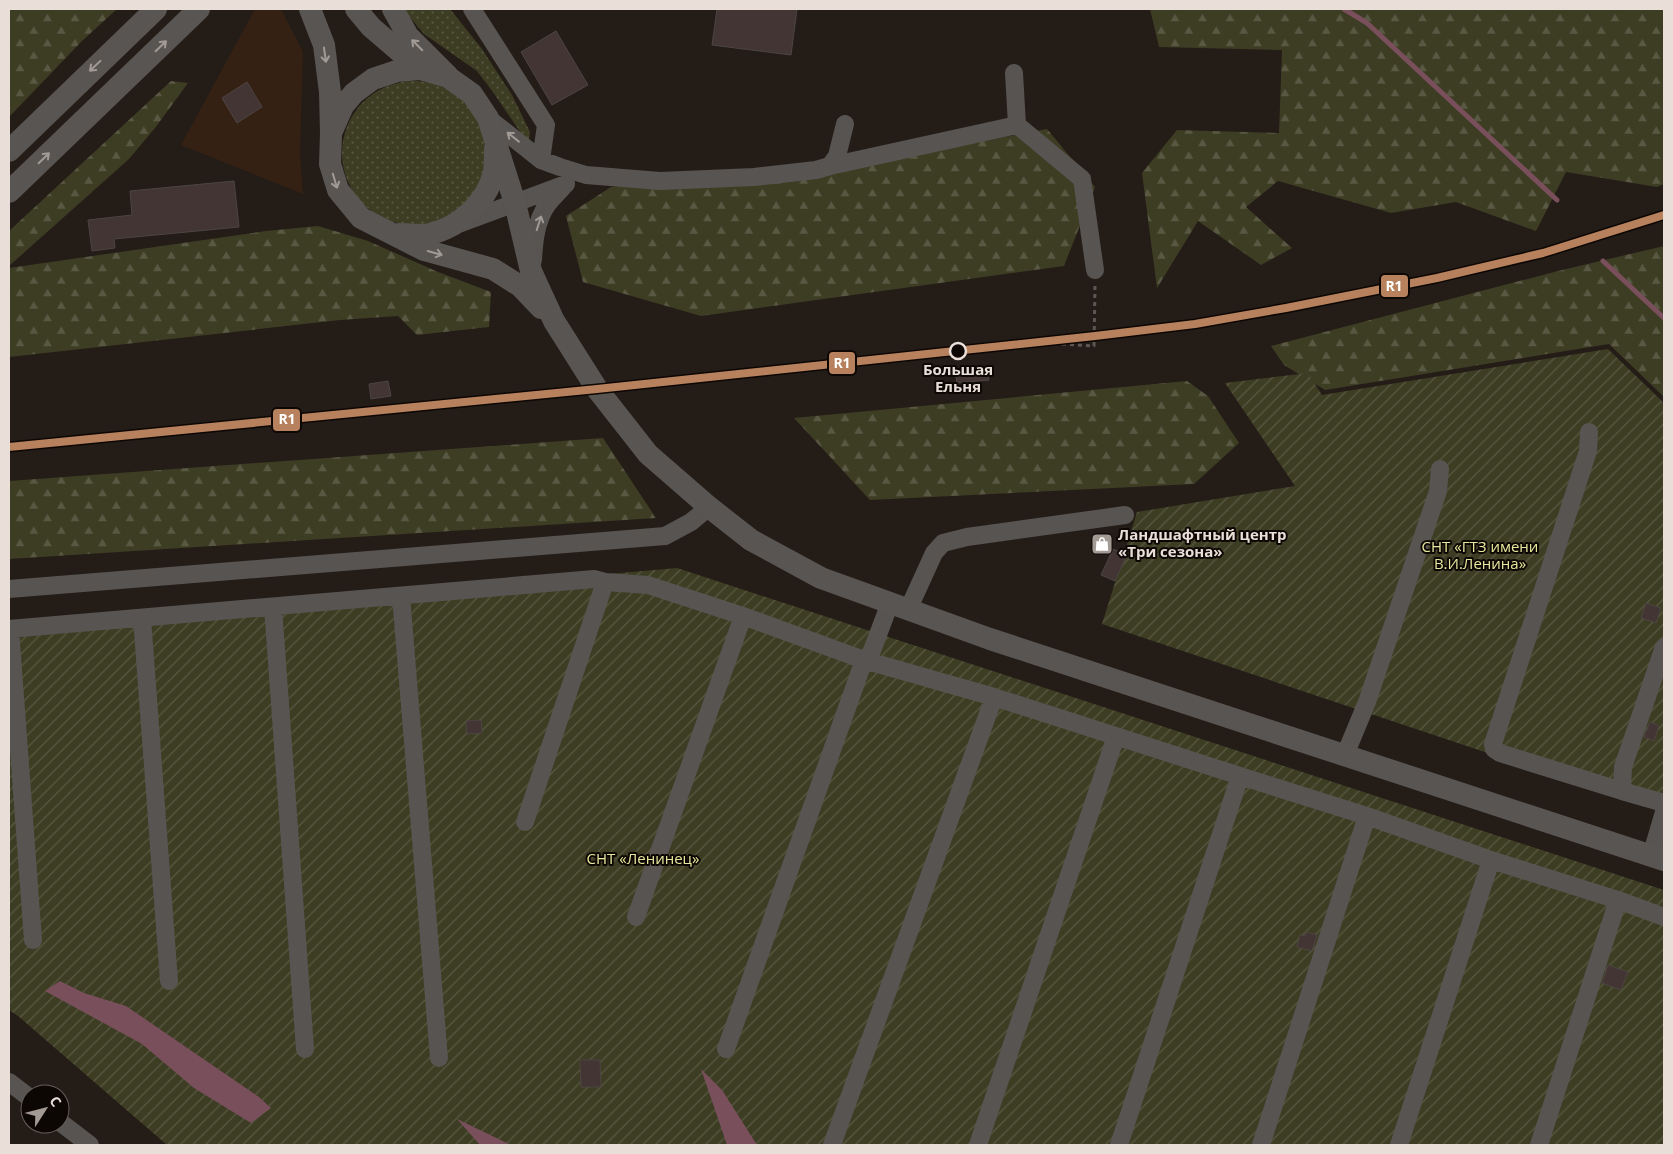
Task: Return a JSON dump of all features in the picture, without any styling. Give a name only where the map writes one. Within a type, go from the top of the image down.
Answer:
[{"type":"main road","points":[[9,151],[156,9]]},
{"type":"main road","points":[[9,192],[199,9]]},
{"type":"main road","points":[[310,9],[324,45],[330,92],[330,164],[338,190],[361,218],[424,250],[493,269],[520,286],[554,321]]},
{"type":"main road","points":[[356,9],[371,27],[420,70]]},
{"type":"main road","points":[[393,9],[408,36],[448,77],[472,94],[488,118],[516,203],[531,271],[554,321],[597,389],[648,454],[709,507],[751,540],[821,578],[990,639],[1657,858]]},
{"type":"main road","points":[[331,133],[343,106],[354,93],[373,79],[397,71],[420,70],[448,77]]},
{"type":"main road","points":[[391,233],[428,235],[451,227],[478,205],[489,186],[494,170],[495,141]]},
{"type":"street","points":[[472,9],[546,125],[541,160]]},
{"type":"street","points":[[1014,73],[1017,125],[1082,179],[1095,270]]},
{"type":"street","points":[[488,118],[541,160],[586,176],[660,181],[754,177],[816,170],[1017,125]]},
{"type":"street","points":[[830,166],[838,156],[845,124]]},
{"type":"street","points":[[451,227],[586,176]]},
{"type":"street","points":[[531,271],[535,237],[541,217],[547,204],[566,184]]},
{"type":"street","points":[[1589,432],[1588,451],[1493,744],[1494,750],[1500,754],[1664,803]]},
{"type":"street","points":[[1345,755],[1367,702],[1435,500],[1440,470]]},
{"type":"street","points":[[9,589],[666,536],[691,522],[709,507]]},
{"type":"street","points":[[726,1049],[866,661],[934,553],[943,543],[967,537],[1125,514]]},
{"type":"street","points":[[33,940],[9,629],[594,579],[648,586],[744,616],[866,661],[994,697],[1367,816],[1491,860],[1664,916]]},
{"type":"street","points":[[525,822],[606,582]]},
{"type":"street","points":[[401,596],[439,1058]]},
{"type":"street","points":[[273,607],[306,1049]]},
{"type":"street","points":[[636,918],[744,616]]},
{"type":"street","points":[[142,618],[169,981]]},
{"type":"street","points":[[1622,791],[1624,767],[1664,647]]},
{"type":"street","points":[[832,1145],[994,697]]},
{"type":"street","points":[[978,1145],[1116,736]]},
{"type":"street","points":[[1119,1145],[1240,776]]},
{"type":"street","points":[[1657,858],[1664,812]]},
{"type":"street","points":[[1261,1145],[1367,816]]},
{"type":"street","points":[[1399,1145],[1491,860]]},
{"type":"street","points":[[1538,1145],[1618,900]]},
{"type":"street","points":[[9,1082],[20,1090]]},
{"type":"street","points":[[70,1130],[90,1145]]},
{"type":"path","points":[[1062,344],[1094,346],[1095,270]]},
{"type":"shaded area","points":[[255,9],[281,9],[303,52],[300,154],[303,194],[181,145]]},
{"type":"shaded area","points":[[60,981],[84,993],[126,1006],[259,1097],[271,1108],[251,1123],[194,1088],[142,1044],[45,991]]},
{"type":"shaded area","points":[[701,1069],[722,1090],[757,1145],[727,1145]]},
{"type":"shaded area","points":[[457,1119],[511,1145],[480,1145]]},
{"type":"green space","points":[[9,9],[117,9],[82,41],[9,117]]},
{"type":"green space","points":[[403,9],[450,9],[482,49],[512,95],[530,132],[529,140],[525,139],[477,71],[424,34]]},
{"type":"green space","points":[[1150,9],[1664,9],[1664,184],[1657,187],[1566,172],[1536,231],[1456,202],[1391,213],[1278,181],[1246,207],[1292,248],[1261,265],[1198,221],[1157,288],[1142,173],[1177,130],[1279,133],[1282,50],[1159,47]]},
{"type":"green space","points":[[171,81],[188,83],[155,128],[129,159],[9,266],[9,231]]},
{"type":"green space","points":[[414,81],[442,86],[465,102],[481,125],[486,153],[481,181],[465,204],[442,220],[414,225],[386,220],[363,204],[347,181],[342,153],[347,125],[363,102],[386,86]]},
{"type":"green space","points":[[1047,129],[1095,187],[1064,266],[701,316],[583,282],[566,216],[611,187],[938,150]]},
{"type":"green space","points":[[318,226],[368,241],[438,272],[491,292],[489,327],[417,335],[398,316],[340,320],[9,357],[9,268],[266,231]]},
{"type":"green space","points":[[1664,246],[1664,397],[1609,344],[1325,390],[1284,365],[1271,346],[1558,271]]},
{"type":"green space","name":"СНТ «ГТЗ имени В.И.Ленина»","points":[[1608,349],[1664,403],[1664,812],[1102,624],[1137,512],[1295,486],[1225,383],[1308,373],[1322,395]]},
{"type":"green space","points":[[1187,381],[1208,396],[1239,443],[1194,484],[870,500],[794,418]]},
{"type":"green space","points":[[603,438],[656,518],[9,559],[9,481]]},
{"type":"green space","name":"СНТ «Ленинец»","points":[[677,568],[1664,890],[1664,1145],[167,1145],[9,1010],[9,626]]},
{"type":"building","points":[[717,9],[797,9],[791,55],[712,45]]},
{"type":"building","points":[[556,31],[588,85],[552,105],[521,52]]},
{"type":"building","points":[[247,82],[262,107],[237,123],[222,98]]},
{"type":"building","points":[[234,181],[239,227],[114,239],[115,248],[92,251],[88,220],[132,215],[130,191]]},
{"type":"building","points":[[987,367],[989,380],[957,383],[955,370]]},
{"type":"building","points":[[388,381],[391,396],[371,399],[369,384]]},
{"type":"building","points":[[1113,549],[1127,555],[1115,581],[1101,575]]},
{"type":"building","points":[[1646,603],[1661,608],[1656,623],[1641,618]]},
{"type":"building","points":[[481,720],[482,733],[467,734],[466,721]]},
{"type":"building","points":[[1650,722],[1659,726],[1654,741],[1644,737]]},
{"type":"building","points":[[1306,932],[1317,935],[1312,951],[1297,947],[1300,935],[1305,936]]},
{"type":"building","points":[[1608,965],[1628,972],[1621,990],[1602,983]]},
{"type":"building","points":[[580,1060],[600,1060],[601,1087],[581,1087]]},
{"type":"waterway","points":[[1344,9],[1367,23],[1557,200]]},
{"type":"waterway","points":[[1603,261],[1664,318]]},
{"type":"transit line","name":"R1","points":[[9,447],[597,389],[1195,324],[1437,278],[1543,253],[1664,215]]},
{"type":"place","name":"Большая Ельня","points":[[958,351]]},
{"type":"place","name":"Ландшафтный центр «Три сезона»","points":[[1102,544]]}]
